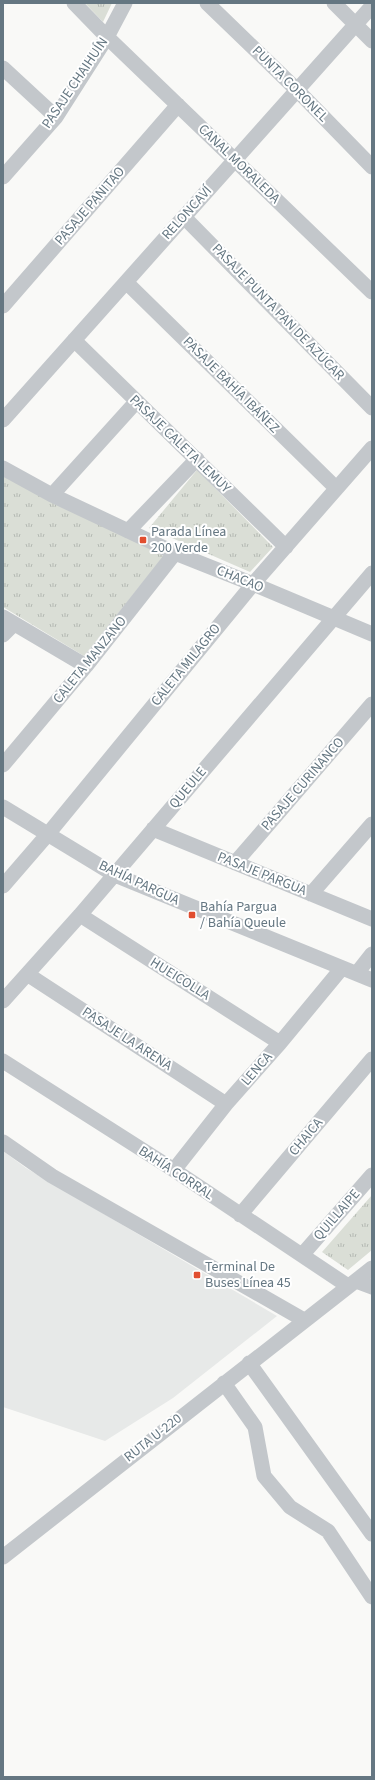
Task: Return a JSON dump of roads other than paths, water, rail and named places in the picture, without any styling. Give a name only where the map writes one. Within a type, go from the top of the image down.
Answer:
[{"type":"street","name":"CANAL MORALEDA","points":[[74,3],[107,37],[372,292]]},
{"type":"street","name":"PASAJE CHAIHUÍN","points":[[3,177],[56,117],[107,37],[125,3]]},
{"type":"street","name":"PUNTA CORONEL","points":[[207,3],[297,90],[372,167]]},
{"type":"street","points":[[334,3],[372,41]]},
{"type":"street","name":"RELONCAVÍ","points":[[3,420],[372,6]]},
{"type":"street","points":[[3,68],[56,117]]},
{"type":"street","name":"PASAJE PANITAO","points":[[3,306],[178,105]]},
{"type":"street","name":"PASAJE PUNTA PAN DE AZÚCAR","points":[[184,217],[372,408]]},
{"type":"street","name":"PASAJE BAHÍA IBÁÑEZ","points":[[126,282],[336,488]]},
{"type":"street","name":"PASAJE CALETA LEMUY","points":[[74,340],[286,548]]},
{"type":"street","points":[[52,495],[136,402]]},
{"type":"street","name":"CALETA MILAGRO","points":[[3,886],[48,834],[253,584],[372,448]]},
{"type":"street","points":[[128,531],[197,459]]},
{"type":"street","name":"CHACAO","points":[[3,468],[52,495],[175,553],[372,634]]},
{"type":"street","name":"CALETA MANZANO","points":[[3,765],[86,666],[175,553]]},
{"type":"street","name":"QUEULE","points":[[3,1001],[115,875],[372,573]]},
{"type":"street","points":[[3,635],[8,620],[86,666]]},
{"type":"street","name":"PASAJE CURINANCO","points":[[235,863],[372,704]]},
{"type":"street","name":"BAHÍA PARGUA","points":[[3,807],[115,875],[372,980]]},
{"type":"street","points":[[311,894],[372,824]]},
{"type":"street","name":"PASAJE PARGUA","points":[[153,829],[372,919]]},
{"type":"street","name":"HUEICOLLA","points":[[80,915],[280,1043]]},
{"type":"street","points":[[357,973],[372,954]]},
{"type":"street","name":"LENCA","points":[[174,1170],[226,1104],[280,1043],[342,968]]},
{"type":"street","name":"PASAJE LA ARENA","points":[[27,974],[226,1104]]},
{"type":"street","name":"CHAICA","points":[[240,1214],[372,1059]]},
{"type":"street","name":"BAHÍA CORRAL","points":[[3,1061],[174,1170],[302,1255],[352,1284],[372,1287]]},
{"type":"street","points":[[3,1142],[52,1176],[304,1320]]},
{"type":"street","name":"QUILLAIPE","points":[[302,1255],[372,1175]]},
{"type":"street","name":"RUTA U-220","points":[[3,1557],[372,1268]]},
{"type":"street","points":[[249,1363],[372,1534]]},
{"type":"street","points":[[224,1383],[255,1427],[264,1476],[290,1507],[328,1531],[372,1597]]},
{"type":"place","name":"Parada Línea 200 Verde","points":[[143,540]]},
{"type":"place","name":"Bahía Pargua / Bahía Queule","points":[[192,915]]},
{"type":"place","name":"Terminal De Buses Línea 45","points":[[197,1275]]}]
